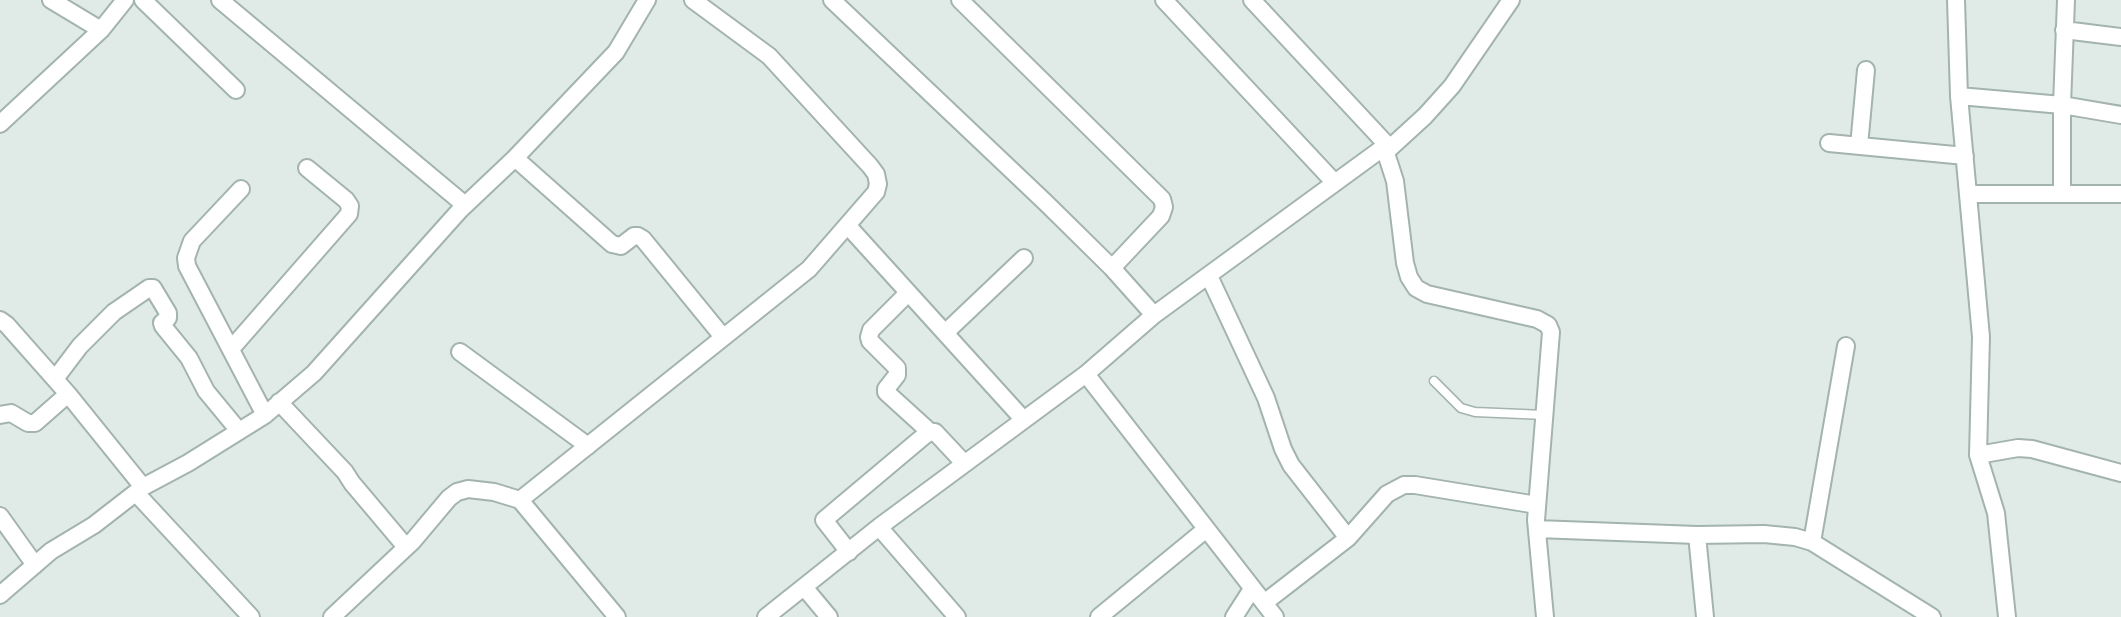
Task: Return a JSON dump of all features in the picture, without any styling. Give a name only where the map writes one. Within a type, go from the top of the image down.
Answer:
[{"type":"street","points":[[51,0],[70,5],[101,30]]},
{"type":"street","points":[[0,124],[101,30],[125,0]]},
{"type":"street","points":[[144,0],[236,90]]},
{"type":"street","points":[[220,0],[465,205]]},
{"type":"street","points":[[0,595],[51,551],[94,525],[139,490],[188,463],[265,415],[314,373],[465,205],[515,158],[616,52],[646,0]]},
{"type":"street","points":[[520,500],[809,269],[876,192],[878,183],[876,174],[769,56],[693,0]]},
{"type":"street","points":[[832,0],[1045,202],[1112,268],[1154,315]]},
{"type":"street","points":[[960,0],[1162,198],[1164,207],[1161,216],[1112,268]]},
{"type":"street","points":[[1164,0],[1335,183]]},
{"type":"street","points":[[766,617],[879,527],[1086,374],[1154,315],[1387,147],[1425,116],[1452,86],[1511,0]]},
{"type":"street","points":[[1956,0],[1959,96],[1970,194],[1981,337],[1978,455],[1996,513],[2007,617]]},
{"type":"street","points":[[2062,193],[2062,105],[2066,0]]},
{"type":"street","points":[[1257,2],[1387,147],[1395,181],[1405,263],[1409,277],[1416,288],[1427,294],[1538,319],[1548,325],[1552,337],[1537,505],[1545,617]]},
{"type":"street","points":[[2064,30],[2121,37]]},
{"type":"street","points":[[1859,146],[1866,69]]},
{"type":"street","points":[[1959,96],[2062,105],[2121,115]]},
{"type":"street","points":[[1829,143],[1965,156]]},
{"type":"street","points":[[515,158],[612,244],[621,246],[634,236],[643,239],[723,337]]},
{"type":"street","points":[[231,349],[349,214],[350,206],[346,200],[307,168]]},
{"type":"street","points":[[241,189],[192,242],[186,258],[187,266],[265,415]]},
{"type":"street","points":[[1970,194],[2121,194]]},
{"type":"street","points":[[848,226],[1023,419]]},
{"type":"street","points":[[945,333],[1024,258]]},
{"type":"street","points":[[1209,276],[1266,398],[1283,449],[1291,465],[1348,538]]},
{"type":"street","points":[[55,379],[80,346],[114,312],[149,288],[153,288],[168,313],[168,318],[162,323],[163,326],[189,358],[206,391],[239,431]]},
{"type":"street","points":[[908,293],[871,330],[869,337],[870,341],[897,368],[897,375],[886,392],[930,432],[938,435],[964,463]]},
{"type":"street","points":[[0,320],[68,394],[139,490],[251,617]]},
{"type":"street","points":[[1812,542],[1846,346]]},
{"type":"street","points":[[460,352],[588,446]]},
{"type":"street","points":[[1086,374],[1205,530],[1275,617]]},
{"type":"street","points":[[0,416],[11,413],[28,423],[35,423],[68,394]]},
{"type":"street","points":[[279,402],[345,472],[406,547]]},
{"type":"street","points":[[849,552],[824,520],[930,432]]},
{"type":"street","points":[[1978,455],[2018,448],[2032,449],[2121,473]]},
{"type":"street","points":[[1264,603],[1348,538],[1387,494],[1404,485],[1537,505]]},
{"type":"street","points":[[332,617],[406,547],[449,498],[457,492],[478,489],[520,500],[617,617]]},
{"type":"street","points":[[0,516],[35,565]]},
{"type":"street","points":[[879,527],[957,617]]},
{"type":"street","points":[[1537,528],[1697,535],[1779,535],[1812,542],[1932,617]]},
{"type":"street","points":[[1105,616],[1205,530]]},
{"type":"street","points":[[1697,535],[1705,617]]},
{"type":"street","points":[[804,587],[829,617]]},
{"type":"street","points":[[1234,617],[1252,589]]},
{"type":"lane","points":[[1434,381],[1461,408],[1475,412],[1545,415]]}]
